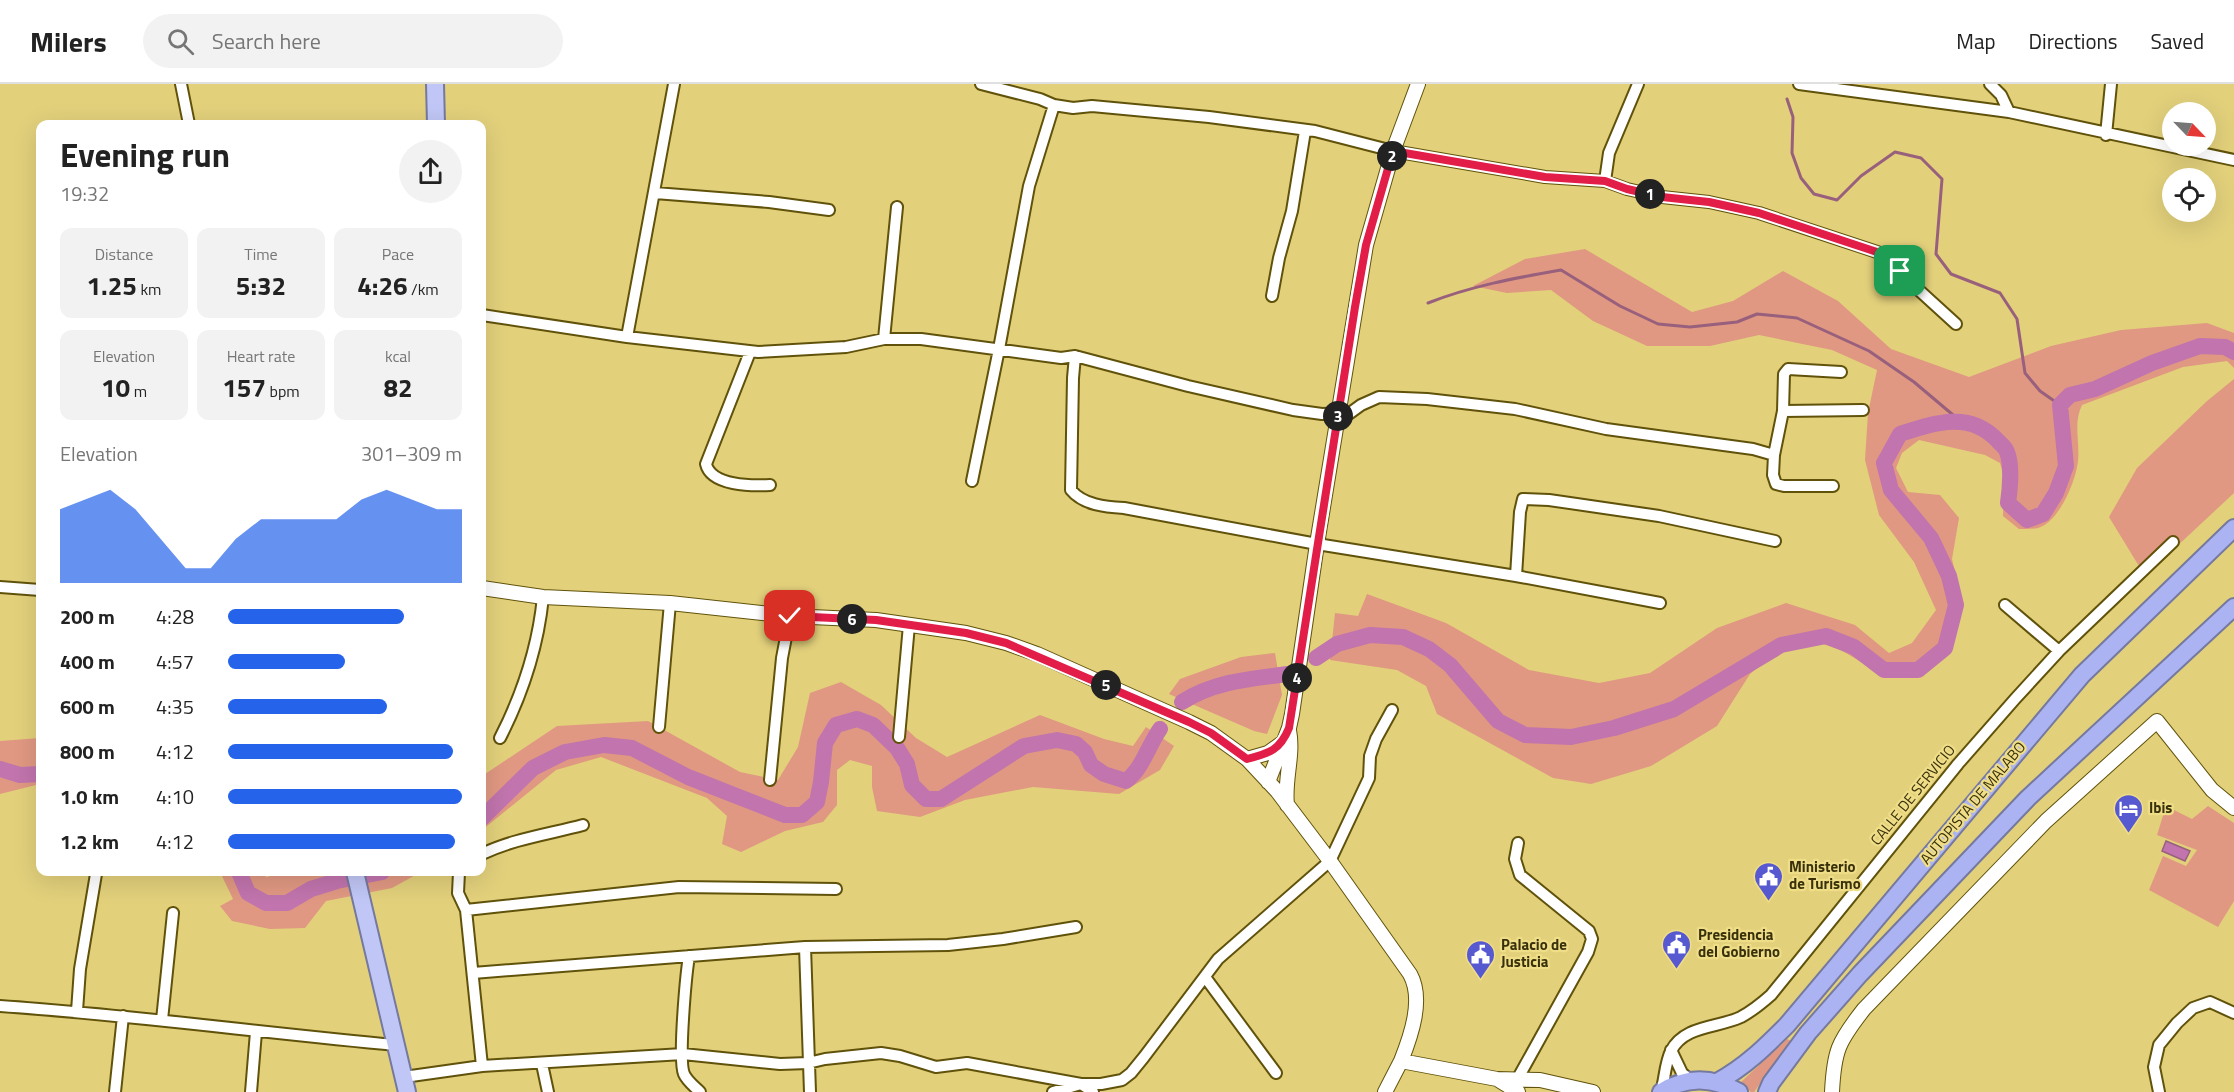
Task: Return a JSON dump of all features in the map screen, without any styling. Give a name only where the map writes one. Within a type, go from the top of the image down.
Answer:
[{"type":"highway","name":"AUTOPISTA DE MALABO","points":[[1717,1082],[1736,1072],[1753,1058],[1787,1024],[2082,675],[2234,528]]},
{"type":"highway","name":"AUTOPISTA DE MALABO","points":[[1767,1092],[1771,1083],[1808,1033],[1860,974],[2020,806],[2234,607]]},
{"type":"highway","points":[[1661,1092],[1690,1080],[1717,1082],[1739,1092]]},
{"type":"main road","points":[[435,84],[436,120]]},
{"type":"main road","points":[[356,876],[405,1084]]},
{"type":"street","points":[[181,84],[188,120]]},
{"type":"street","points":[[627,337],[674,84]]},
{"type":"street","points":[[981,84],[1040,99],[1054,105],[1073,108],[1092,106],[1209,117],[1341,136],[1393,151],[1545,177],[1605,181],[1644,193],[1709,202],[1759,213],[1877,252],[1956,324]]},
{"type":"street","points":[[1272,787],[1282,743],[1289,728],[1366,245],[1393,151],[1418,84]]},
{"type":"street","points":[[1605,181],[1609,153],[1638,84]]},
{"type":"street","points":[[1799,84],[2009,112],[2106,135],[2234,160]]},
{"type":"street","points":[[1990,84],[2001,95],[2009,112]]},
{"type":"street","points":[[2106,135],[2111,84]]},
{"type":"street","points":[[972,481],[1029,186],[1054,105]]},
{"type":"street","points":[[1272,296],[1279,258],[1292,211],[1305,131]]},
{"type":"street","points":[[655,193],[769,202],[829,210]]},
{"type":"street","points":[[884,339],[897,207]]},
{"type":"street","points":[[486,316],[627,337],[750,352],[846,347],[884,339],[921,339],[1060,358],[1075,356],[1293,410],[1338,414],[1350,413],[1379,397],[1427,399],[1515,409],[1606,429],[1753,449],[1774,454]]},
{"type":"street","points":[[750,352],[706,464],[709,472],[731,483],[748,486],[770,485]]},
{"type":"street","points":[[1075,356],[1071,490],[1076,496],[1101,506],[1124,508],[1317,544],[1516,576],[1660,603]]},
{"type":"street","points":[[1833,486],[1776,484],[1773,474],[1774,454],[1783,411],[1784,374],[1788,369],[1841,372]]},
{"type":"street","points":[[1783,411],[1863,410]]},
{"type":"street","points":[[1516,576],[1523,500],[1549,500],[1659,516],[1775,542]]},
{"type":"street","name":"CALLE DE SERVICIO","points":[[1671,1050],[1682,1037],[1692,1031],[1739,1018],[1772,995],[1958,764],[2059,651],[2174,542]]},
{"type":"street","points":[[0,586],[36,590]]},
{"type":"street","points":[[486,589],[543,597],[670,603],[790,616],[876,620],[986,638],[1037,654],[1211,733],[1247,759],[1287,805],[1330,861],[1414,981],[1412,1028],[1401,1061],[1386,1092]]},
{"type":"street","points":[[500,738],[517,706],[530,665],[540,627],[543,597]]},
{"type":"street","points":[[659,727],[670,603]]},
{"type":"street","points":[[2005,605],[2059,651]]},
{"type":"street","points":[[770,780],[781,669],[790,616]]},
{"type":"street","points":[[899,737],[909,625]]},
{"type":"street","points":[[1053,1092],[1080,1084],[1115,1082],[1131,1073],[1218,959],[1330,861],[1369,778],[1370,756],[1376,739],[1392,710]]},
{"type":"street","points":[[1832,1092],[1833,1060],[1843,1036],[1864,1010],[2046,821],[2157,721],[2212,790],[2234,808]]},
{"type":"street","points":[[1287,805],[1286,781],[1291,738],[1289,728]]},
{"type":"street","points":[[1247,759],[1263,755],[1282,743]]},
{"type":"street","points":[[1272,787],[1288,765]]},
{"type":"street","points":[[486,853],[530,837],[583,825]]},
{"type":"street","points":[[1518,843],[1515,858],[1520,875],[1589,931],[1592,939],[1588,952],[1518,1085]]},
{"type":"street","points":[[77,1011],[80,969],[96,876]]},
{"type":"street","points":[[459,876],[458,892],[466,909],[482,1066]]},
{"type":"street","points":[[466,909],[679,887],[836,888]]},
{"type":"street","points":[[162,1020],[173,913]]},
{"type":"street","points":[[472,973],[806,947],[948,945],[1076,927]]},
{"type":"street","points":[[806,947],[810,1092]]},
{"type":"street","points":[[689,956],[683,1054],[684,1075],[700,1092]]},
{"type":"street","points":[[1205,977],[1276,1073]]},
{"type":"street","points":[[2159,1092],[2154,1067],[2159,1045],[2177,1023],[2193,1008],[2210,1002],[2234,1013]]},
{"type":"street","points":[[0,1006],[77,1011],[256,1032],[396,1045]]},
{"type":"street","points":[[115,1092],[123,1016]]},
{"type":"street","points":[[251,1092],[256,1032]]},
{"type":"street","points":[[1671,1050],[1682,1072],[1690,1080]]},
{"type":"street","points":[[1661,1092],[1671,1050]]},
{"type":"street","points":[[405,1084],[482,1066],[683,1054],[764,1063],[808,1063],[863,1054],[891,1054],[936,1067],[967,1063],[1080,1084],[1093,1092]]},
{"type":"street","points":[[1401,1061],[1518,1085],[1561,1083],[1593,1092]]},
{"type":"street","points":[[542,1064],[548,1092]]},
{"type":"shaded area","points":[[1585,249],[1692,312],[1733,301],[1783,271],[1838,301],[1891,349],[1969,377],[2051,346],[2121,330],[2207,323],[2234,333],[2234,368],[2227,361],[2183,367],[2082,405],[2077,426],[2078,461],[2074,479],[2065,500],[2053,518],[2038,528],[2019,529],[2003,516],[2004,477],[2000,463],[1985,455],[1919,440],[1902,453],[1896,468],[1908,492],[1940,495],[1959,518],[1952,559],[1960,593],[1961,617],[1951,646],[1922,676],[1886,677],[1841,650],[1811,640],[1781,648],[1750,674],[1717,726],[1651,766],[1591,784],[1553,778],[1437,714],[1426,686],[1397,670],[1330,660],[1335,613],[1358,616],[1367,594],[1446,623],[1529,670],[1599,683],[1650,673],[1717,628],[1786,603],[1855,625],[1889,653],[1912,643],[1936,610],[1914,562],[1879,515],[1865,460],[1868,413],[1877,370],[1832,350],[1759,335],[1710,346],[1647,346],[1593,321],[1551,290],[1507,293],[1473,286],[1525,259]]},
{"type":"shaded area","points":[[2234,379],[2234,493],[2145,576],[2109,517],[2137,468],[2207,401]]},
{"type":"shaded area","points":[[1275,653],[1282,695],[1267,734],[1254,731],[1169,694],[1180,679],[1241,657]]},
{"type":"shaded area","points":[[841,682],[881,705],[916,738],[947,757],[1040,715],[1104,739],[1133,746],[1146,727],[1174,746],[1160,770],[1119,794],[1033,787],[965,800],[920,817],[877,811],[872,787],[872,766],[850,760],[837,770],[837,805],[823,822],[785,831],[741,852],[722,844],[727,816],[707,798],[601,757],[556,770],[486,827],[486,773],[557,726],[648,721],[740,772],[778,780],[798,747],[810,693]]},
{"type":"shaded area","points":[[36,738],[36,785],[0,794],[0,741]]},
{"type":"shaded area","points":[[2166,806],[2192,819],[2208,806],[2234,823],[2234,901],[2218,927],[2149,890],[2163,856],[2186,866],[2197,850],[2157,835]]},
{"type":"shaded area","points":[[2166,841],[2190,851],[2185,861],[2162,851]]},
{"type":"shaded area","points":[[222,876],[414,876],[392,888],[326,901],[305,928],[270,929],[232,921],[220,906],[233,899]]},
{"type":"shaded area","points":[[1787,1039],[1791,1041],[1754,1092],[1740,1083]]},
{"type":"waterway","points":[[1787,99],[1793,117],[1792,153],[1801,178],[1814,194],[1837,200],[1861,176],[1895,152],[1921,158],[1942,179],[1936,254],[1951,274],[2000,293],[2017,319],[2025,373],[2040,391],[2060,405]]},
{"type":"waterway","points":[[1428,303],[1477,287],[1561,270],[1620,306],[1658,324],[1690,327],[1737,322],[1757,314],[1797,318],[1869,351],[1914,382],[1959,420]]},
{"type":"waterway","points":[[1316,658],[1337,644],[1370,635],[1403,637],[1429,649],[1450,665],[1498,721],[1525,735],[1571,737],[1614,728],[1674,709],[1781,645],[1826,636],[1854,647],[1884,670],[1918,670],[1945,648],[1956,605],[1949,576],[1931,538],[1891,490],[1884,463],[1900,434],[1926,426],[1951,422],[1964,422],[1987,431],[2005,448],[2009,457],[2008,503],[2027,520],[2043,514],[2056,493],[2066,466],[2060,405],[2070,395],[2095,389],[2152,363],[2200,346],[2225,347],[2234,352]]},
{"type":"waterway","points":[[1182,702],[1220,685],[1288,674]]},
{"type":"waterway","points":[[486,814],[533,768],[565,752],[604,745],[632,748],[688,777],[785,815],[802,815],[817,802],[825,743],[836,725],[857,719],[873,725],[897,748],[907,764],[912,785],[926,799],[941,799],[1024,746],[1057,740],[1076,744],[1085,752],[1091,765],[1104,774],[1126,781],[1141,763],[1160,729]]},
{"type":"waterway","points":[[0,769],[20,775],[36,774]]},
{"type":"waterway","points":[[241,876],[248,893],[266,903],[287,903],[311,889],[362,876]]},
{"type":"place","name":"Ibis","points":[[2128,834]]},
{"type":"place","name":"Ministerio de Turismo","points":[[1768,902]]},
{"type":"place","name":"Presidencia del Gobierno","points":[[1677,970]]},
{"type":"place","name":"Palacio de Justicia","points":[[1480,980]]},
{"type":"route","points":[[790,616],[876,620],[966,633],[1006,643],[1055,662],[1189,722],[1211,733],[1247,759],[1263,755],[1282,743],[1289,728],[1366,245],[1393,151],[1545,177],[1605,181],[1662,197],[1709,202],[1759,213],[1877,252],[1900,271]]}]
